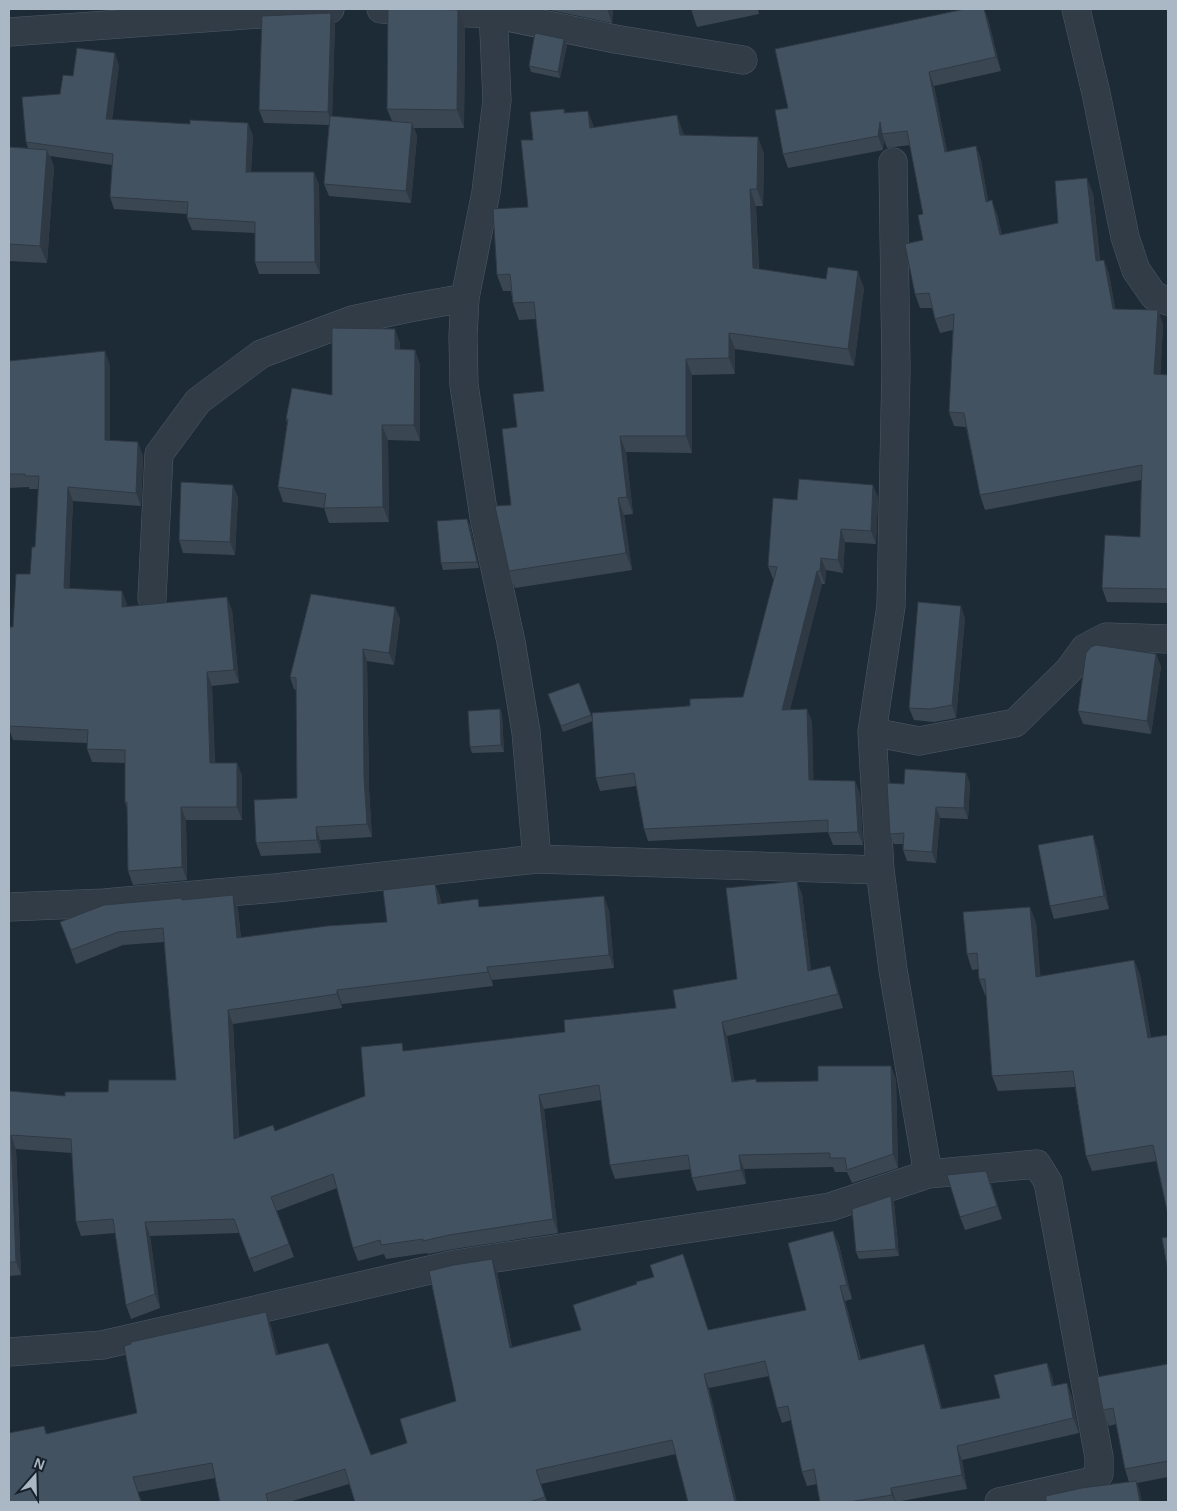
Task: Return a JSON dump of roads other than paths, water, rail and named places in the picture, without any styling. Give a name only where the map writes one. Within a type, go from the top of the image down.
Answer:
[{"type":"street","points":[[9,32],[330,9]]},
{"type":"street","points":[[380,9],[493,12],[615,39],[743,60]]},
{"type":"street","points":[[1076,9],[1096,93],[1125,237],[1136,270],[1154,296],[1168,301]]},
{"type":"street","points":[[493,12],[498,100],[486,192],[465,298],[463,336],[464,385],[484,517],[511,642],[526,732],[536,859]]},
{"type":"street","points":[[893,162],[896,369],[891,606],[872,732],[880,870],[893,970],[928,1174]]},
{"type":"street","points":[[152,598],[159,454],[198,401],[261,354],[352,320],[465,298]]},
{"type":"street","points":[[872,732],[919,740],[1015,723],[1070,670],[1085,648],[1106,637],[1168,639]]},
{"type":"street","points":[[9,907],[104,903],[274,888],[536,859],[880,870]]},
{"type":"street","points":[[9,1352],[102,1346],[456,1264],[830,1207],[928,1174],[1036,1164],[1048,1182],[1099,1457],[1098,1474],[1089,1482],[1000,1502]]}]
